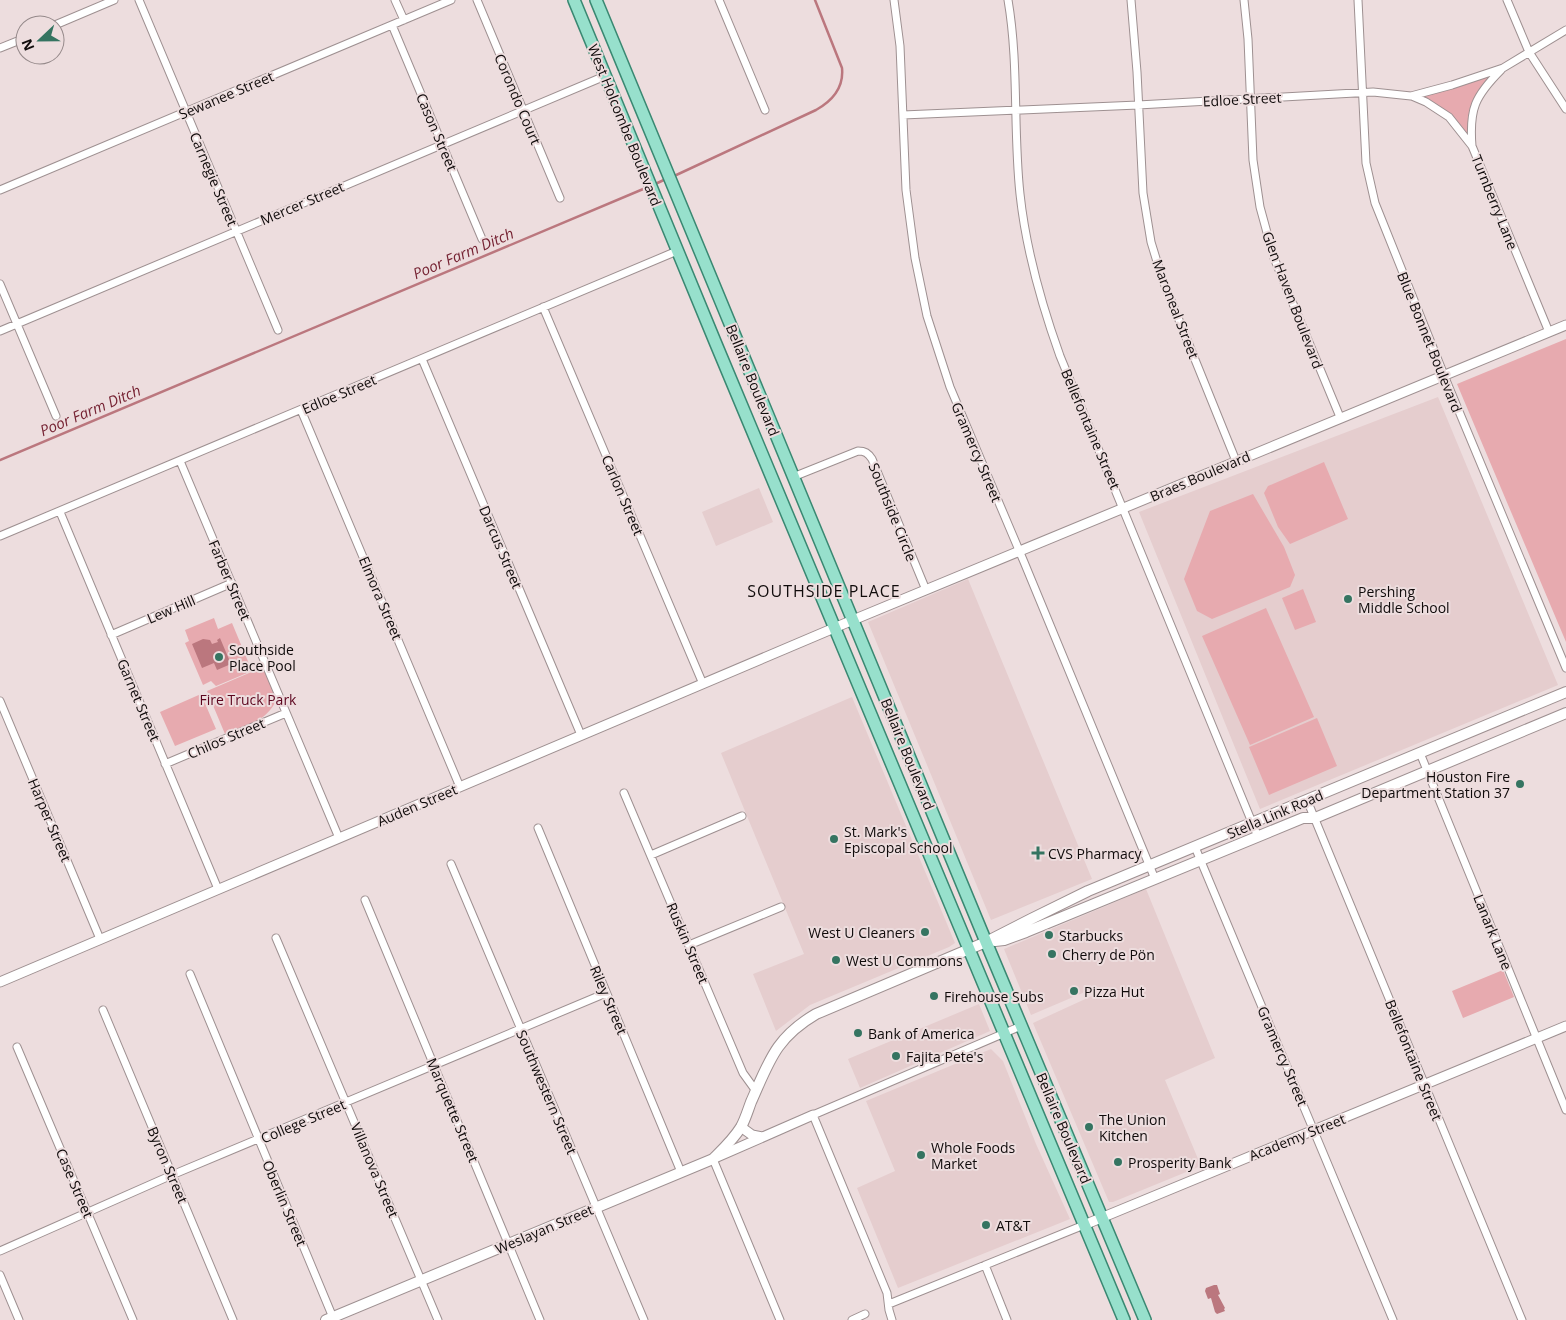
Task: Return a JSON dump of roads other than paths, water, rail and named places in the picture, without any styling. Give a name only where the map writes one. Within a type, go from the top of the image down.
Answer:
[{"type":"main road","name":"West Holcombe Boulevard","points":[[574,0],[677,251]]},
{"type":"main road","name":"West Holcombe Boulevard","points":[[596,0],[696,243]]},
{"type":"main road","points":[[605,76],[621,60]]},
{"type":"main road","points":[[677,251],[696,243]]},
{"type":"main road","name":"Bellaire Boulevard","points":[[696,243],[1145,1320]]},
{"type":"main road","name":"Bellaire Boulevard","points":[[677,251],[1124,1320]]},
{"type":"main road","points":[[716,344],[735,336]]},
{"type":"main road","points":[[762,455],[781,447]]},
{"type":"main road","name":"Stella Link Road","points":[[713,1159],[729,1144],[741,1127],[777,1046],[803,1021],[833,1006],[986,942],[1088,891],[1253,824],[1566,692]]},
{"type":"main road","points":[[1520,712],[1527,729]]},
{"type":"main road","name":"Stella Link Road","points":[[986,942],[1012,937],[1303,818],[1315,818],[1566,713]]},
{"type":"main road","points":[[1488,725],[1495,742]]},
{"type":"main road","points":[[1469,733],[1476,750]]},
{"type":"main road","points":[[887,752],[904,744]]},
{"type":"main road","points":[[936,867],[952,860]]},
{"type":"main road","points":[[1088,891],[1094,905]]},
{"type":"main road","name":"Weslayan Street","points":[[331,1319],[596,1206],[713,1159]]},
{"type":"street","points":[[65,21],[114,0]]},
{"type":"street","name":"Carnegie Street","points":[[139,0],[278,330]]},
{"type":"street","points":[[395,0],[404,20]]},
{"type":"street","name":"Sewanee Street","points":[[0,190],[451,0]]},
{"type":"street","name":"Corondo Court","points":[[477,0],[560,198]]},
{"type":"street","points":[[719,0],[764,110]]},
{"type":"street","name":"Gramercy Street","points":[[894,0],[900,46],[906,190],[914,258],[927,316],[950,387],[1155,879]]},
{"type":"street","name":"Bellefontaine Street","points":[[1008,0],[1014,54],[1020,193],[1025,233],[1040,299],[1060,356],[1258,837]]},
{"type":"street","name":"Maroneal Street","points":[[1131,0],[1143,193],[1151,242],[1162,278],[1236,461]]},
{"type":"street","name":"Glen Haven Boulevard","points":[[1244,0],[1248,39],[1253,160],[1260,207],[1274,258],[1340,417]]},
{"type":"street","name":"Blue Bonnet Boulevard","points":[[1358,0],[1366,163],[1375,203],[1444,375],[1566,668]]},
{"type":"street","points":[[1508,0],[1529,52],[1566,109]]},
{"type":"street","name":"Cason Street","points":[[392,25],[482,239]]},
{"type":"street","name":"Edloe Street","points":[[903,115],[1363,93],[1411,96],[1504,68],[1566,30]]},
{"type":"street","points":[[0,48],[15,42]]},
{"type":"street","points":[[1472,146],[1470,122],[1476,105],[1485,86],[1504,68]]},
{"type":"street","name":"Mercer Street","points":[[0,331],[605,76]]},
{"type":"street","name":"Turnberry Lane","points":[[1411,96],[1426,102],[1449,117],[1472,146],[1549,332]]},
{"type":"street","name":"Edloe Street","points":[[0,536],[677,251]]},
{"type":"street","points":[[0,284],[56,416]]},
{"type":"street","name":"Carlon Street","points":[[543,307],[703,684]]},
{"type":"street","name":"Braes Boulevard","points":[[835,628],[1340,417],[1566,325]]},
{"type":"street","name":"Darcus Street","points":[[422,359],[581,735]]},
{"type":"street","name":"Elmora Street","points":[[301,410],[460,787]]},
{"type":"street","name":"Southside Circle","points":[[793,477],[858,450],[869,454],[926,590]]},
{"type":"street","name":"Farber Street","points":[[180,461],[339,838]]},
{"type":"street","name":"Garnet Street","points":[[60,512],[218,889]]},
{"type":"street","name":"Lew Hill","points":[[111,634],[232,583]]},
{"type":"street","name":"Auden Street","points":[[0,982],[835,628]]},
{"type":"street","name":"Harper Street","points":[[0,701],[100,939]]},
{"type":"street","name":"Chilos Street","points":[[165,764],[286,712]]},
{"type":"street","name":"Lanark Lane","points":[[1420,753],[1566,1110]]},
{"type":"street","name":"Ruskin Street","points":[[624,793],[743,1073],[756,1091]]},
{"type":"street","name":"Bellefontaine Street","points":[[1307,800],[1522,1320]]},
{"type":"street","points":[[651,855],[742,816]]},
{"type":"street","name":"Riley Street","points":[[538,828],[681,1172]]},
{"type":"street","name":"Gramercy Street","points":[[1195,848],[1393,1320]]},
{"type":"street","name":"Southwestern Street","points":[[451,864],[644,1320]]},
{"type":"street","name":"Marquette Street","points":[[365,900],[540,1320]]},
{"type":"street","points":[[689,945],[780,907]]},
{"type":"street","name":"Villanova Street","points":[[276,938],[438,1320]]},
{"type":"street","name":"Oberlin Street","points":[[190,974],[331,1319]]},
{"type":"street","name":"College Street","points":[[0,1251],[172,1175],[259,1140],[606,992]]},
{"type":"street","name":"Byron Street","points":[[103,1010],[233,1320]]},
{"type":"street","name":"Weslayan Street","points":[[713,1159],[1021,1026]]},
{"type":"street","name":"Academy Street","points":[[889,1304],[1566,1026]]},
{"type":"street","name":"Case Street","points":[[17,1047],[133,1320]]},
{"type":"street","points":[[813,1115],[888,1292],[889,1310],[892,1320]]},
{"type":"street","points":[[741,1127],[752,1135],[762,1137]]},
{"type":"street","points":[[713,1159],[780,1320]]},
{"type":"street","points":[[985,1265],[1007,1320]]},
{"type":"street","points":[[0,1275],[19,1320]]},
{"type":"street","points":[[852,1320],[865,1314]]},
{"type":"waterway","name":"Poor Farm Ditch","points":[[672,177],[816,110],[832,98],[839,88],[842,68],[815,0]]},
{"type":"waterway","name":"Poor Farm Ditch","points":[[653,185],[666,179]]},
{"type":"waterway","name":"Poor Farm Ditch","points":[[0,460],[648,187]]},
{"type":"place","name":"Pershing Middle School","points":[[1348,599]]},
{"type":"place","name":"Southside Place Pool","points":[[219,657]]},
{"type":"place","name":"Houston Fire Department Station 37","points":[[1520,784]]},
{"type":"place","name":"St. Mark's Episcopal School","points":[[834,839]]},
{"type":"place","name":"CVS Pharmacy","points":[[1038,853]]},
{"type":"place","name":"West U Cleaners","points":[[925,932]]},
{"type":"place","name":"Starbucks","points":[[1049,935]]},
{"type":"place","name":"Cherry de Pön","points":[[1052,954]]},
{"type":"place","name":"West U Commons","points":[[836,960]]},
{"type":"place","name":"Pizza Hut","points":[[1074,991]]},
{"type":"place","name":"Firehouse Subs","points":[[934,996]]},
{"type":"place","name":"Bank of America","points":[[858,1033]]},
{"type":"place","name":"Fajita Pete's","points":[[896,1056]]},
{"type":"place","name":"The Union Kitchen","points":[[1089,1127]]},
{"type":"place","name":"Whole Foods Market","points":[[921,1155]]},
{"type":"place","name":"Prosperity Bank","points":[[1118,1162]]},
{"type":"place","name":"AT&T","points":[[986,1225]]},
{"type":"district","name":"SOUTHSIDE PLACE","points":[[824,591]]},
{"type":"park label","name":"Fire Truck Park","points":[[248,699]]}]
